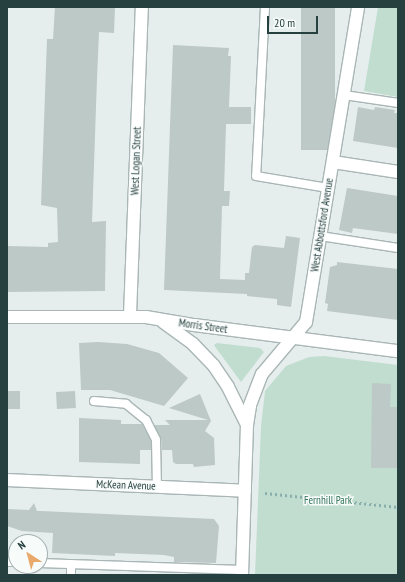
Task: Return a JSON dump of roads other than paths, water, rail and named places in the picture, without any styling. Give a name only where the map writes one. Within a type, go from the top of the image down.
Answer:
[{"type":"street","name":"West Logan Street","points":[[130,315],[142,7]]},
{"type":"street","name":"West Abbottsford Avenue","points":[[242,573],[246,425],[258,383],[271,363],[295,338],[306,322],[358,7]]},
{"type":"street","points":[[333,162],[398,172]]},
{"type":"street","name":"Morris Street","points":[[7,317],[130,315],[398,351]]},
{"type":"street","name":"West Abbottsford Avenue","points":[[160,320],[193,344],[214,366],[228,387],[246,425]]},
{"type":"street","name":"McKean Avenue","points":[[7,480],[245,491]]},
{"type":"lane","points":[[265,7],[256,176],[328,188]]},
{"type":"lane","points":[[344,95],[398,103]]},
{"type":"lane","points":[[320,236],[398,248]]},
{"type":"lane","points":[[94,401],[126,404],[146,420],[156,440],[158,486]]},
{"type":"lane","points":[[48,563],[154,571],[242,573]]},
{"type":"lane","points":[[71,564],[71,575]]},
{"type":"park label","name":"Fernhill Park","points":[[328,500]]}]
